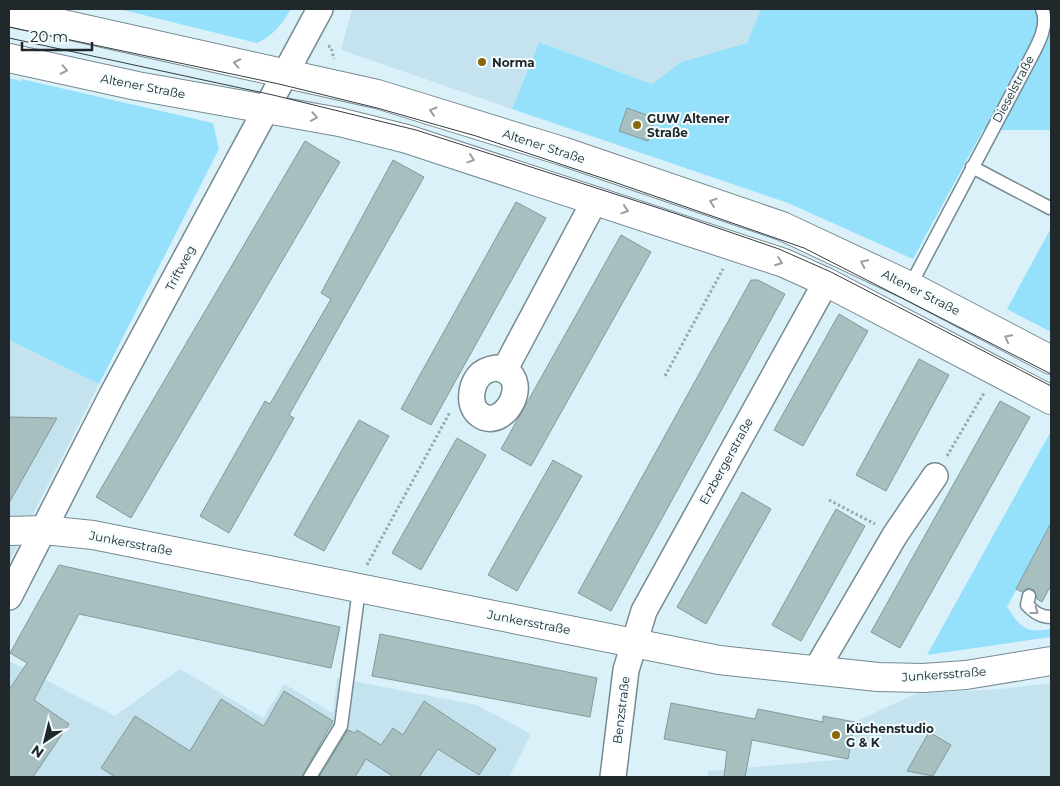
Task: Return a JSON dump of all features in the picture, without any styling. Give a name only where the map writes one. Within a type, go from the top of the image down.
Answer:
[{"type":"main road","name":"Altener Straße","points":[[9,12],[56,16],[377,94],[717,203],[790,229],[910,286],[1051,360]]},
{"type":"main road","name":"Altener Straße","points":[[9,58],[137,86],[266,107],[407,139],[595,200],[784,263],[826,282],[1051,400]]},
{"type":"main road","name":"Junkersstraße","points":[[9,531],[44,530],[93,535],[719,660],[878,677],[922,678],[966,675],[1051,661]]},
{"type":"street","name":"Triftweg","points":[[9,597],[84,447],[320,9]]},
{"type":"street","points":[[505,369],[595,200]]},
{"type":"street","name":"Erzbergerstraße","points":[[632,644],[645,608],[826,282]]},
{"type":"street","points":[[496,368],[505,369],[513,376],[516,386],[508,408],[500,416],[491,418],[481,416],[474,409],[471,400],[472,388],[479,376],[496,368]]},
{"type":"street","points":[[816,670],[895,535],[935,476]]},
{"type":"street","name":"Benzstraße","points":[[613,777],[626,670],[632,644]]},
{"type":"lane","name":"Dieselstraße","points":[[910,286],[1027,65],[1043,31],[1044,14],[1042,9]]},
{"type":"lane","points":[[972,167],[1050,208]]},
{"type":"lane","points":[[310,777],[340,726],[359,589]]},
{"type":"lane","points":[[1029,596],[1027,605],[1034,612],[1051,618]]},
{"type":"path","points":[[665,376],[734,247]]},
{"type":"path","points":[[935,476],[996,371]]},
{"type":"path","points":[[359,589],[368,562],[452,408],[471,400]]},
{"type":"path","points":[[829,500],[895,535]]},
{"type":"shaded area","points":[[119,9],[291,9],[277,29],[257,43]]},
{"type":"shaded area","points":[[352,9],[761,9],[747,43],[681,62],[652,84],[539,42],[512,109],[341,50]]},
{"type":"shaded area","points":[[761,9],[1051,9],[1051,130],[983,130],[913,259],[788,203],[512,109],[539,42],[652,84],[681,62],[747,43]]},
{"type":"shaded area","points":[[9,78],[21,81],[21,79],[213,123],[219,149],[99,384],[9,340]]},
{"type":"shaded area","points":[[1051,228],[1051,332],[1007,309]]},
{"type":"shaded area","points":[[9,340],[99,384],[9,562]]},
{"type":"shaded area","points":[[1051,431],[1051,523],[1007,607],[1025,628],[1030,630],[1051,629],[1051,637],[927,655]]},
{"type":"shaded area","points":[[9,661],[115,716],[180,669],[263,718],[284,684],[333,713],[337,678],[477,705],[531,734],[509,777],[9,777]]},
{"type":"shaded area","points":[[1051,683],[1051,777],[707,777],[708,771],[847,759],[855,722],[915,694],[1000,689]]},
{"type":"building","name":"GUW Altener Straße","points":[[627,108],[655,118],[648,141],[619,131]]},
{"type":"building","points":[[305,141],[340,162],[131,518],[96,497]]},
{"type":"building","points":[[393,160],[424,177],[289,415],[294,418],[229,533],[200,516],[265,401],[270,404],[331,299],[321,293]]},
{"type":"building","points":[[516,202],[546,218],[431,425],[401,409]]},
{"type":"building","points":[[621,235],[651,252],[531,466],[501,449]]},
{"type":"building","points":[[751,280],[758,280],[785,294],[611,611],[578,593]]},
{"type":"building","points":[[839,314],[868,331],[803,446],[774,430]]},
{"type":"building","points":[[919,359],[949,375],[886,491],[856,475]]},
{"type":"building","points":[[1000,401],[1030,417],[900,648],[871,632]]},
{"type":"building","points":[[9,417],[57,418],[9,503]]},
{"type":"building","points":[[359,420],[389,436],[324,551],[294,535]]},
{"type":"building","points":[[457,438],[486,455],[421,570],[392,553]]},
{"type":"building","points":[[553,460],[582,476],[517,591],[488,575]]},
{"type":"building","points":[[742,492],[771,509],[706,624],[677,607]]},
{"type":"building","points":[[836,509],[865,526],[801,641],[772,625]]},
{"type":"building","points":[[1051,523],[1051,585],[1042,602],[1037,599],[1034,590],[1027,588],[1022,592],[1016,589]]},
{"type":"building","points":[[59,565],[340,627],[331,668],[79,614],[34,700],[69,724],[33,777],[9,777],[9,690],[27,663],[10,653]]},
{"type":"building","points":[[380,634],[597,678],[590,717],[372,676]]},
{"type":"building","points":[[284,691],[333,721],[302,777],[115,777],[101,768],[135,716],[190,751],[221,699],[264,726]]},
{"type":"building","points":[[424,701],[496,749],[479,775],[438,749],[419,777],[394,777],[366,759],[355,777],[319,777],[348,730],[355,733],[357,730],[381,745],[393,728],[403,735]]},
{"type":"building","points":[[671,703],[755,719],[758,709],[823,722],[823,716],[855,722],[848,759],[752,740],[745,777],[724,777],[727,751],[664,739]]},
{"type":"building","points":[[929,732],[951,745],[933,776],[907,771]]},
{"type":"tram line","points":[[9,27],[279,84],[377,108],[476,136],[804,248],[1051,374]]},
{"type":"tram line","points":[[9,38],[273,95],[416,130],[677,214],[779,249],[831,272],[1051,386]]},
{"type":"place","name":"Norma","points":[[482,62]]},
{"type":"place","name":"GUW Altener Straße","points":[[637,125]]},
{"type":"place","name":"Küchenstudio G & K","points":[[836,735]]}]
